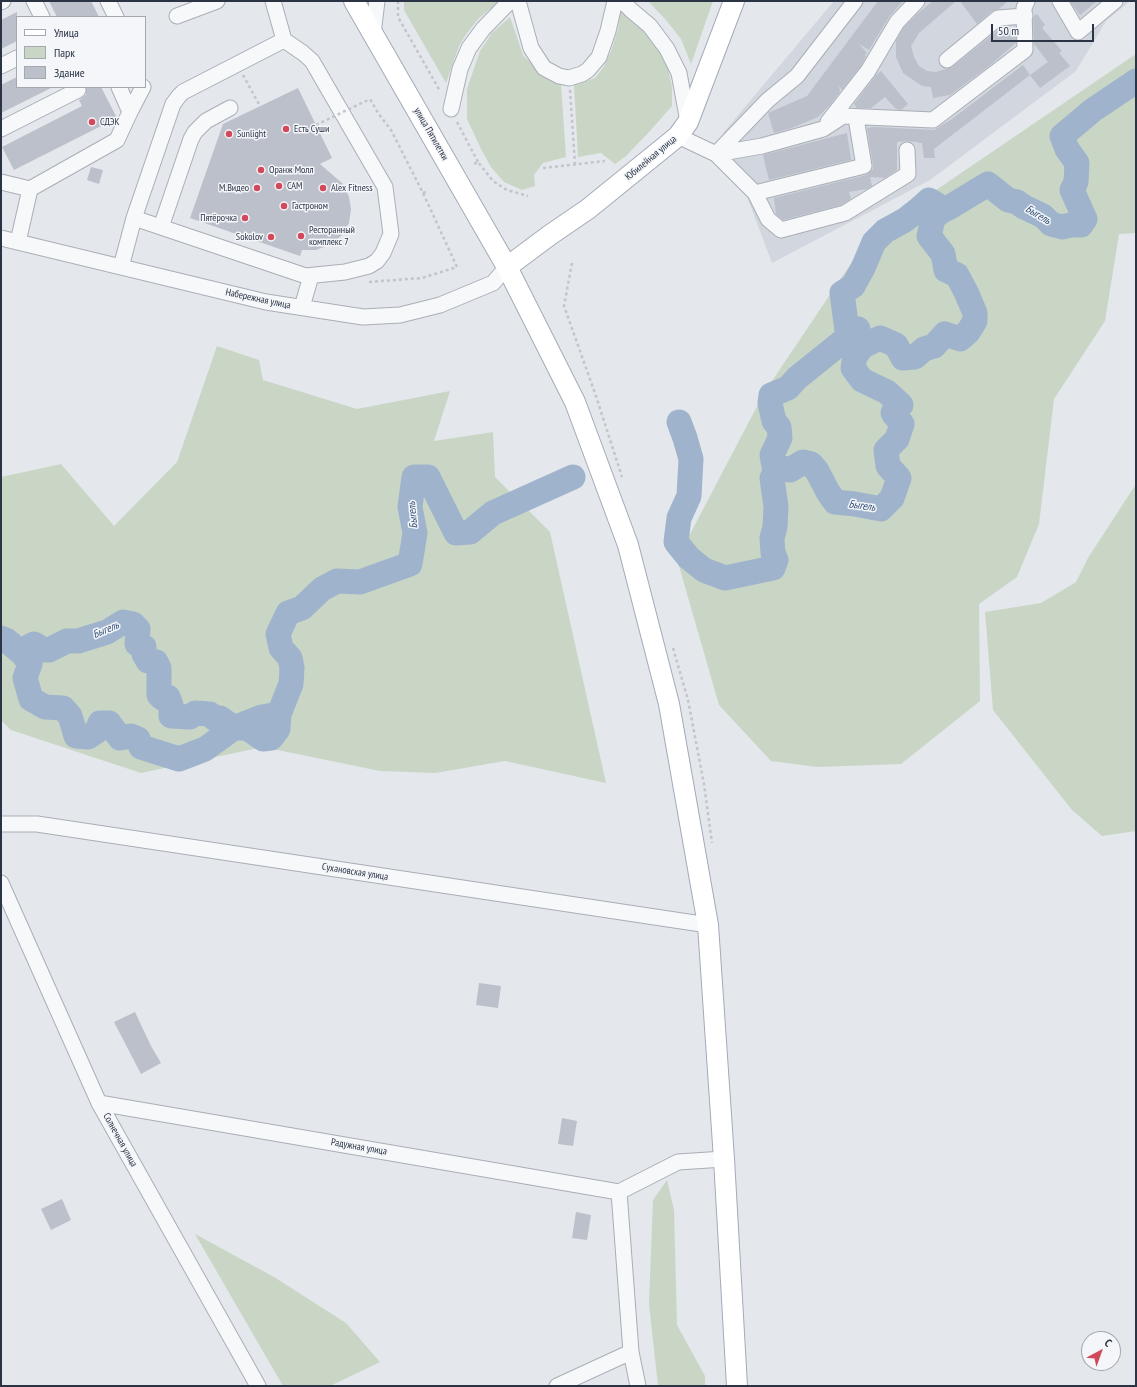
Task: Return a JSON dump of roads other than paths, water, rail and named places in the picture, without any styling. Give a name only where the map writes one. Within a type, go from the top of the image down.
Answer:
[{"type":"main road","name":"улица Пятилетки","points":[[354,1],[507,267],[575,402],[628,545],[669,704],[708,925],[724,1159],[737,1386]]},
{"type":"main road","name":"Юбилейная улица","points":[[507,267],[588,209],[683,129],[716,52],[734,1]]},
{"type":"street","points":[[34,1],[42,16]]},
{"type":"street","points":[[108,1],[116,16]]},
{"type":"street","points":[[178,16],[217,1]]},
{"type":"street","points":[[134,218],[306,276],[344,272],[369,266],[377,261],[383,253],[391,234],[385,187],[312,61],[284,40],[273,1]]},
{"type":"street","points":[[373,34],[377,1]]},
{"type":"street","points":[[451,110],[460,69],[470,48],[483,29],[510,1]]},
{"type":"street","points":[[518,1],[531,48],[544,68],[559,76],[569,78],[582,74],[588,70],[600,57],[615,1]]},
{"type":"street","points":[[622,1],[650,26],[667,49],[679,73],[683,129],[716,154],[755,194],[768,219],[781,230],[844,213],[908,174],[907,150]]},
{"type":"street","points":[[716,154],[768,100],[798,76],[855,1]]},
{"type":"street","points":[[823,129],[868,71],[897,22],[917,1]]},
{"type":"street","points":[[1060,1],[1078,32],[1116,1]]},
{"type":"street","points":[[716,154],[762,146],[823,129],[843,116],[856,118],[933,120],[1025,50],[1026,8],[998,18],[947,60]]},
{"type":"street","points":[[120,267],[134,218],[173,104],[183,92],[284,40]]},
{"type":"street","points":[[1,66],[16,58]]},
{"type":"street","points":[[1,129],[79,88]]},
{"type":"street","points":[[119,88],[130,112]]},
{"type":"street","points":[[1,182],[30,189],[113,143],[120,135],[142,88]]},
{"type":"street","points":[[161,227],[191,139],[195,132],[206,120],[230,108]]},
{"type":"street","points":[[755,194],[864,166],[856,118]]},
{"type":"street","points":[[18,242],[30,189]]},
{"type":"street","name":"Набережная улица","points":[[1,238],[266,302],[363,317],[400,315],[440,305],[493,283],[507,267]]},
{"type":"street","points":[[302,307],[311,276]]},
{"type":"street","name":"Сухановская улица","points":[[1,824],[37,824],[708,925]]},
{"type":"street","name":"Солнечная улица","points":[[1,883],[99,1103],[258,1386]]},
{"type":"street","name":"Радужная улица","points":[[99,1103],[619,1192]]},
{"type":"street","points":[[638,1386],[631,1352],[619,1192],[678,1162],[724,1159]]},
{"type":"street","points":[[557,1386],[631,1352]]},
{"type":"waterway","name":"Быгель","points":[[679,422],[691,459],[689,496],[679,518],[676,542],[689,558],[704,570],[725,578],[773,568],[776,560],[773,553],[772,538],[775,527],[776,507],[772,478],[775,472],[783,468],[790,470],[803,462],[811,464],[817,471],[835,502],[881,509],[892,498],[899,478],[888,466],[886,450],[897,439],[902,424],[893,413],[901,405],[887,392],[862,380],[853,368],[855,356],[863,346],[880,338],[896,345],[903,358],[915,357],[924,349],[934,346],[945,334],[960,339],[968,332],[975,321],[975,313],[957,275],[946,270],[943,254],[929,236],[933,219],[940,212],[988,184],[1008,200],[1017,202],[1043,216],[1051,224],[1062,227],[1081,225],[1085,219],[1072,190],[1076,182],[1077,163],[1067,149],[1062,136],[1093,110],[1136,81]]},
{"type":"waterway","name":"Быгель","points":[[848,338],[842,293],[853,286],[863,268],[874,242],[885,231],[905,220],[929,200],[936,204],[940,212]]},
{"type":"waterway","name":"Быгель","points":[[775,472],[772,455],[780,438],[779,427],[774,421],[770,403],[771,395],[788,388],[797,378],[858,329],[856,331]]},
{"type":"waterway","name":"Быгель","points":[[1,638],[6,640],[23,654],[30,664],[25,678],[31,699],[45,707],[63,708],[70,716],[76,736],[88,737],[97,731],[100,723],[109,723],[120,738],[131,736],[138,739],[141,747],[179,759],[205,749],[234,728],[262,717],[279,714],[291,684],[292,668],[290,658],[281,648],[278,634],[288,613],[302,608],[322,589],[337,581],[360,582],[410,564],[415,533],[410,507],[414,477],[428,477],[456,533],[470,532],[493,513],[573,477]]},
{"type":"waterway","name":"Быгель","points":[[23,654],[30,646],[34,644],[44,650],[49,650],[67,641],[78,641],[107,632],[123,622],[133,624],[138,629],[137,644],[144,647],[144,654],[148,661],[156,662],[159,668],[159,695],[162,698],[168,697],[171,705],[171,716],[190,717],[195,713],[210,714],[215,719],[220,718],[234,728],[247,728],[263,739],[271,738],[278,729],[279,714]]},
{"type":"place","name":"СДЭК","points":[[92,122]]},
{"type":"place","name":"Есть Суши","points":[[286,129]]},
{"type":"place","name":"Sunlight","points":[[229,134]]},
{"type":"place","name":"Оранж Молл","points":[[261,170]]},
{"type":"place","name":"САМ","points":[[279,186]]},
{"type":"place","name":"М.Видео","points":[[257,188]]},
{"type":"place","name":"Alex Fitness","points":[[323,188]]},
{"type":"place","name":"Гастроном","points":[[284,206]]},
{"type":"place","name":"Пятёрочка","points":[[245,218]]},
{"type":"place","name":"Ресторанный комплекс 7","points":[[301,236]]},
{"type":"place","name":"Sokolov","points":[[271,237]]}]
